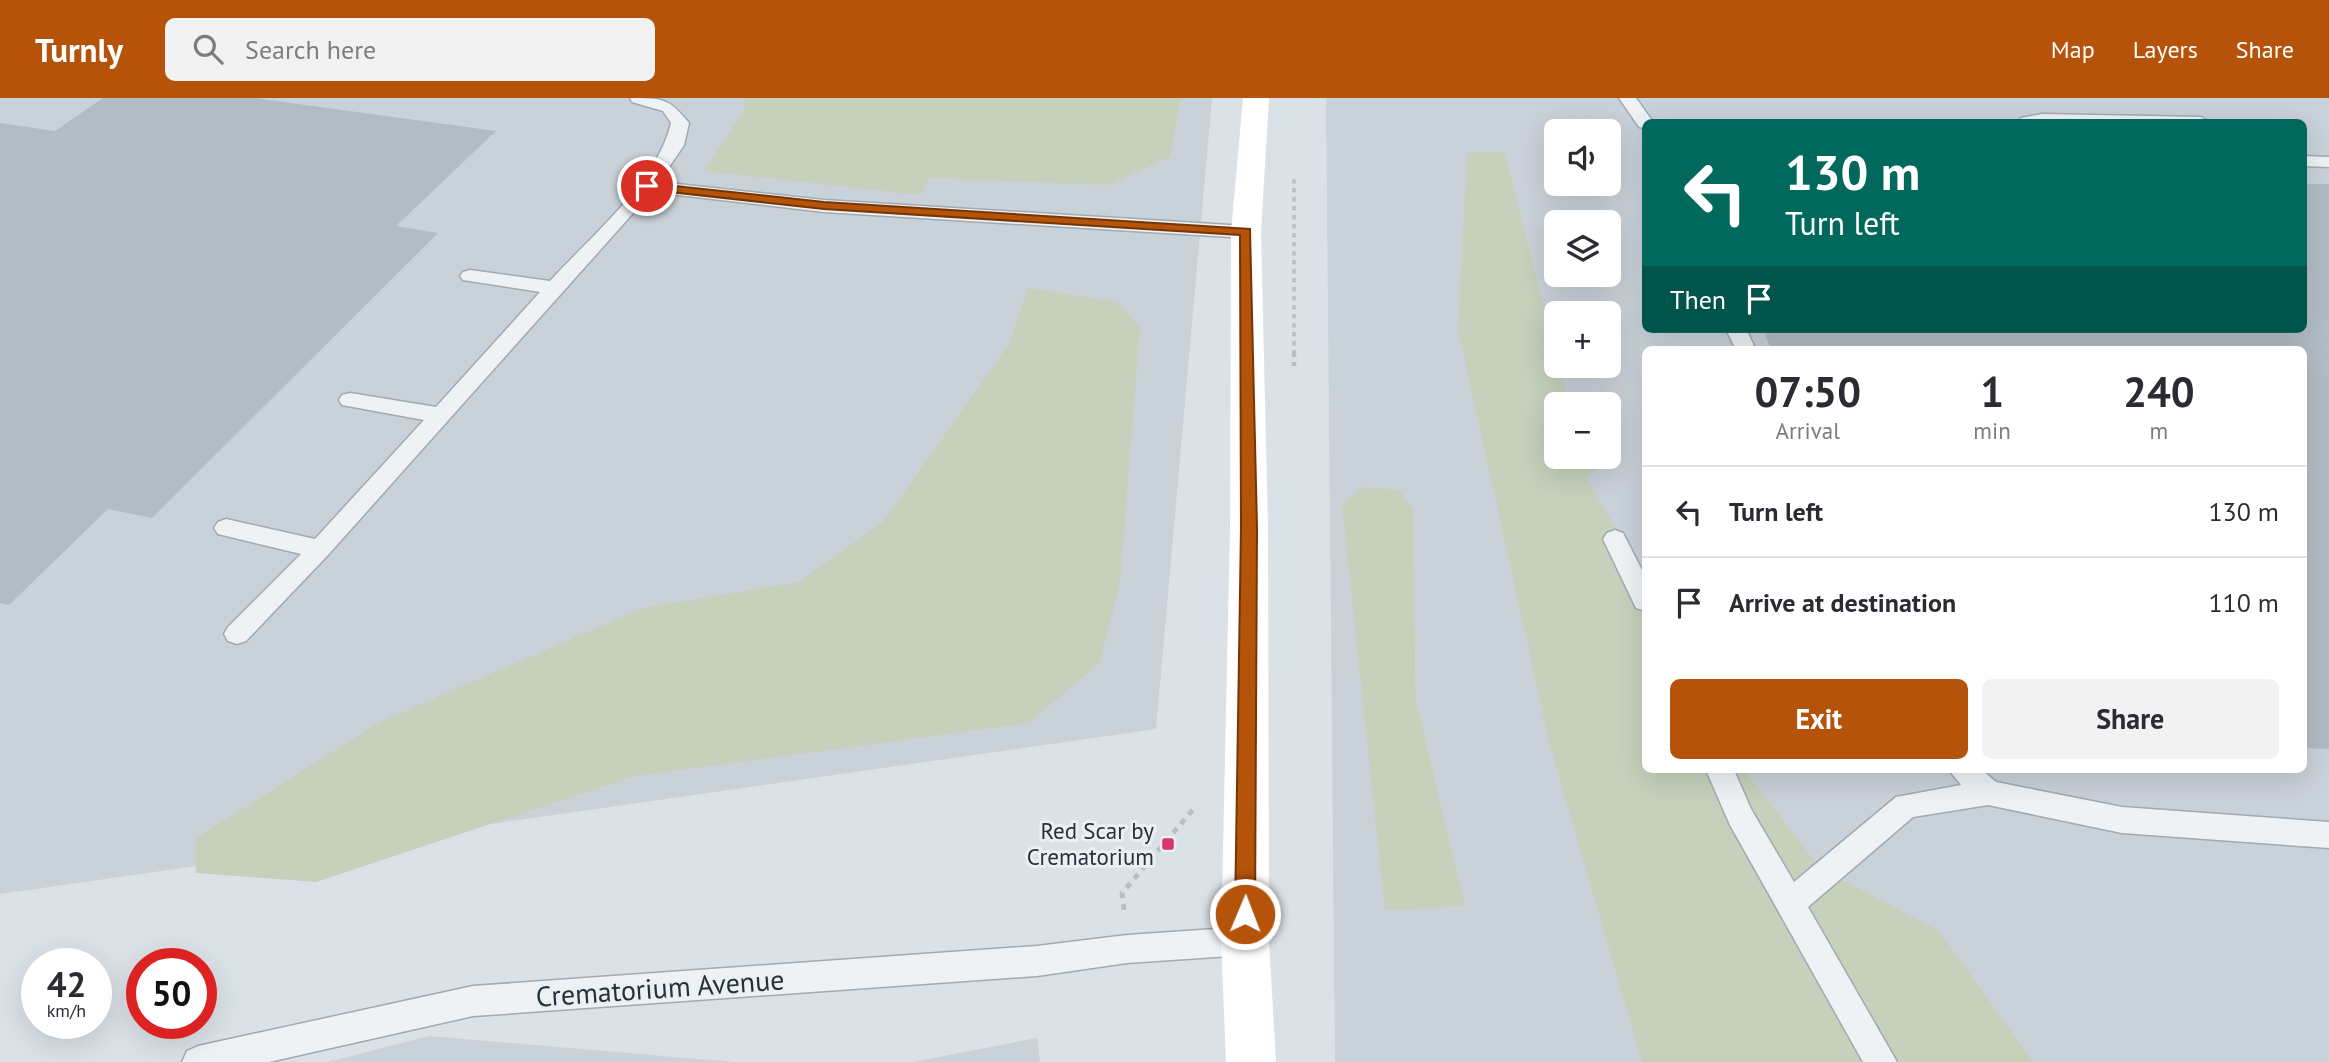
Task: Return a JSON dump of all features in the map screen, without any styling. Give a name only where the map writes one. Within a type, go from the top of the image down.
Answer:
[{"type":"main road","points":[[1251,1062],[1245,941],[1249,542],[1246,232],[1256,98]]},
{"type":"lane","points":[[237,635],[320,549],[647,186],[675,145],[680,123],[669,107],[638,98]]},
{"type":"lane","points":[[1627,98],[1642,119]]},
{"type":"lane","points":[[2307,161],[2329,162]]},
{"type":"lane","points":[[647,186],[824,206],[1246,232]]},
{"type":"lane","points":[[470,276],[556,288]]},
{"type":"lane","points":[[350,400],[440,415]]},
{"type":"lane","points":[[226,528],[320,549]]},
{"type":"lane","points":[[1615,539],[1642,595]]},
{"type":"lane","points":[[1721,773],[1740,816],[1881,1062]]},
{"type":"lane","points":[[1966,773],[1988,793]]},
{"type":"lane","points":[[1790,904],[1906,806],[1988,793],[2122,820],[2329,835]]},
{"type":"lane","name":"Crematorium Avenue","points":[[198,1062],[472,1001],[1037,961],[1127,949],[1245,941]]},
{"type":"path","points":[[1294,172],[1294,378]]},
{"type":"path","points":[[1127,949],[1122,893],[1202,799]]},
{"type":"shaded area","points":[[0,98],[1212,98],[1156,729],[0,894]]},
{"type":"shaded area","points":[[1326,98],[2329,98],[2329,1062],[1335,1062]],"holes":[[[1413,510],[1416,700],[1464,905],[1385,911]]]},
{"type":"shaded area","points":[[429,1036],[734,1062],[328,1062]]},
{"type":"shaded area","points":[[1037,1038],[1040,1062],[913,1062]]},
{"type":"green space","points":[[743,98],[1181,98],[1170,157],[1108,185],[929,178],[921,195],[704,171],[744,111]]},
{"type":"green space","points":[[1504,152],[1544,307],[1544,378],[1562,378],[1566,392],[1544,392],[1544,469],[1597,469],[1586,477],[1642,574],[1642,773],[1746,773],[1820,868],[1939,931],[2033,1062],[1642,1062],[1550,746],[1458,330],[1467,153]]},
{"type":"green space","points":[[1028,288],[1117,302],[1140,327],[1120,583],[1100,662],[1029,723],[635,776],[316,882],[196,873],[196,838],[380,722],[643,608],[799,582],[884,521],[1009,344]]},
{"type":"green space","points":[[1362,487],[1399,490],[1413,510],[1416,700],[1465,906],[1385,911],[1342,505]]},
{"type":"building","points":[[103,98],[254,98],[496,131],[396,226],[438,233],[152,518],[108,509],[9,605],[0,603],[0,123],[55,131]]},
{"type":"building","points":[[2307,184],[2329,184],[2329,749],[2307,748],[2307,346],[1769,346],[1765,333],[2307,333]]},
{"type":"place","name":"Red Scar by Crematorium","points":[[1168,844]]},
{"type":"route","points":[[647,186],[824,206],[1246,232],[1249,528],[1245,914]]}]
